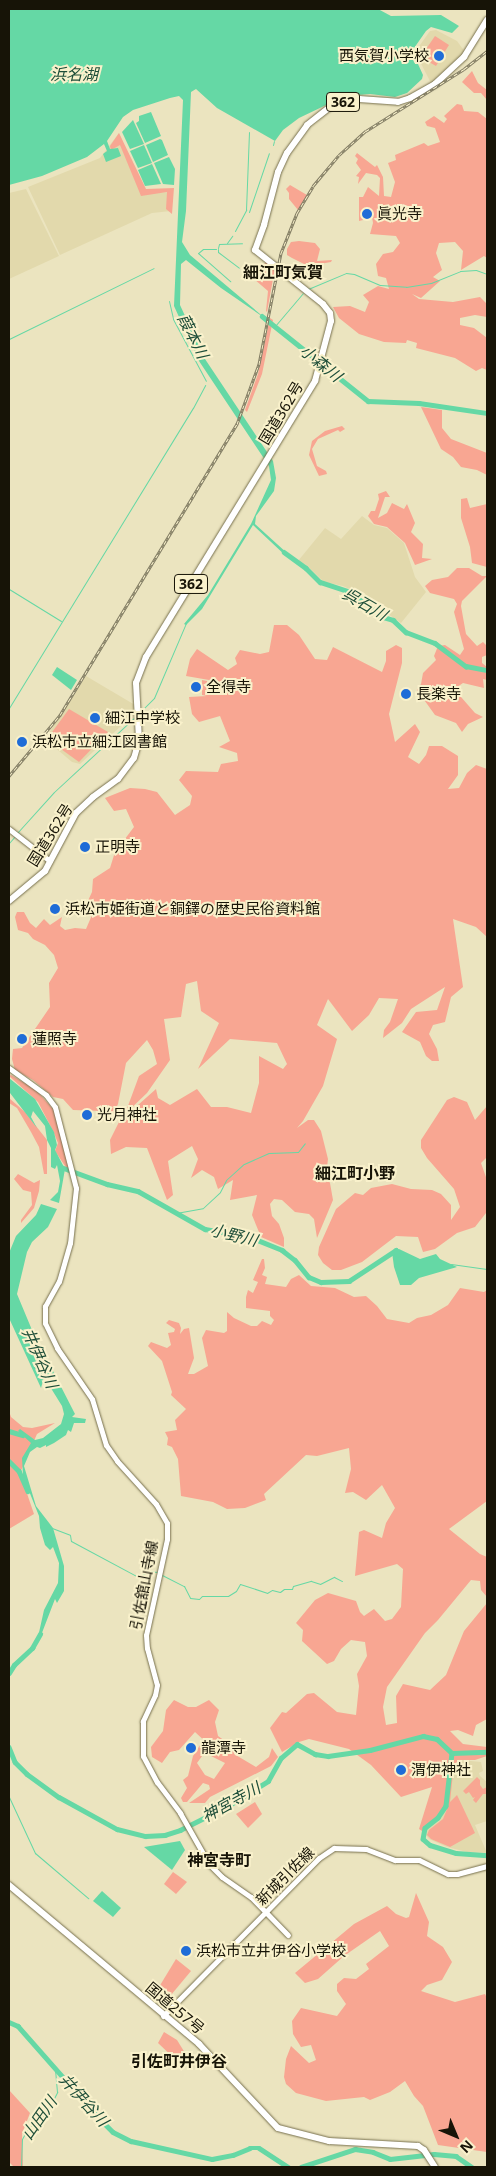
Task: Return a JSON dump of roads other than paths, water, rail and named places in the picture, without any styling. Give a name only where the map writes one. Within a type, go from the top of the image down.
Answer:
[{"type":"highway","name":"国道362号","points":[[9,901],[39,878],[76,813],[93,797],[118,779],[134,758],[139,740],[136,683],[146,657],[315,381],[331,315],[328,308],[255,250],[264,225],[278,172],[291,145],[317,116],[333,105],[359,99],[398,102],[410,98],[435,84],[464,57],[487,20]]},
{"type":"highway","name":"国道257号","points":[[9,1885],[199,2044],[250,2101],[278,2128],[329,2141],[418,2146],[424,2150],[435,2167]]},
{"type":"main road","points":[[9,829],[50,861]]},
{"type":"main road","name":"引佐舘山寺線","points":[[9,1068],[46,1095],[55,1107],[74,1175],[76,1198],[70,1243],[58,1281],[49,1297],[44,1314],[57,1348],[92,1399],[106,1445],[117,1461],[156,1504],[166,1521],[166,1539],[146,1635],[147,1648],[157,1685],[155,1695],[143,1721],[141,1746],[143,1756],[156,1782],[184,1819],[215,1871],[251,1897],[288,1935]]},
{"type":"main road","name":"新城引佐線","points":[[164,2016],[319,1858],[334,1848],[366,1849],[395,1860],[419,1860],[448,1874],[457,1874],[487,1866]]},
{"type":"water","name":"浜名湖","points":[[9,9],[378,9],[391,16],[441,15],[459,26],[452,33],[431,27],[426,31],[412,51],[423,75],[422,79],[407,93],[395,97],[370,94],[345,96],[299,118],[283,130],[275,141],[217,108],[196,89],[191,92],[186,211],[182,242],[190,255],[266,319],[221,288],[186,260],[181,264],[180,305],[205,359],[273,461],[276,478],[274,491],[256,516],[255,524],[288,554],[287,557],[253,525],[202,609],[186,625],[184,624],[208,595],[251,524],[271,480],[269,466],[199,361],[174,306],[183,100],[179,96],[170,98],[133,110],[123,117],[107,141],[110,149],[118,148],[121,156],[106,162],[103,154],[107,151],[104,144],[87,157],[42,176],[9,185]]},
{"type":"water","points":[[151,112],[161,136],[145,143],[136,123],[139,121],[139,116]]},
{"type":"water","points":[[133,120],[144,144],[130,149],[122,132]]},
{"type":"water","points":[[160,139],[168,155],[153,162],[146,145]]},
{"type":"water","points":[[144,145],[152,163],[138,168],[130,151]]},
{"type":"water","points":[[169,157],[175,169],[174,185],[163,184],[154,163]]},
{"type":"water","points":[[152,164],[161,184],[145,186],[138,170]]},
{"type":"water","points":[[57,667],[77,680],[71,690],[52,675]]},
{"type":"water","points":[[9,1078],[35,1099],[54,1132],[57,1145],[55,1150],[65,1169],[59,1203],[50,1200],[58,1192],[60,1181],[57,1165],[55,1169],[51,1167],[51,1148],[47,1140],[45,1126],[33,1111],[31,1117],[37,1128],[10,1093]]},
{"type":"water","points":[[41,1204],[57,1209],[48,1227],[32,1242],[27,1252],[17,1294],[32,1330],[75,1414],[72,1417],[86,1419],[85,1423],[74,1423],[71,1432],[68,1430],[66,1435],[54,1443],[46,1447],[46,1445],[40,1448],[37,1447],[30,1452],[24,1466],[36,1506],[53,1528],[64,1566],[64,1591],[57,1603],[55,1599],[40,1638],[38,1637],[44,1610],[58,1583],[59,1563],[53,1547],[50,1550],[45,1545],[39,1516],[23,1476],[22,1458],[31,1443],[18,1431],[20,1429],[35,1440],[43,1438],[61,1424],[64,1414],[62,1406],[44,1377],[41,1388],[9,1318],[9,1253],[16,1236],[36,1215]]},
{"type":"water","points":[[399,1249],[420,1259],[436,1254],[440,1259],[457,1267],[419,1278],[411,1285],[400,1285],[394,1267],[392,1252]]},
{"type":"water","points":[[180,1841],[185,1850],[172,1870],[144,1847]]},
{"type":"water","points":[[102,1891],[121,1908],[113,1917],[93,1901]]},
{"type":"waterway","points":[[235,231],[246,210],[249,132]]},
{"type":"waterway","points":[[273,145],[274,141]]},
{"type":"waterway","points":[[249,212],[269,153]]},
{"type":"waterway","points":[[227,243],[232,236]]},
{"type":"waterway","points":[[218,248],[219,244],[242,243]]},
{"type":"waterway","points":[[216,249],[203,249],[198,253],[230,281]]},
{"type":"waterway","points":[[218,249],[218,252],[239,268]]},
{"type":"waterway","points":[[9,339],[154,268]]},
{"type":"waterway","points":[[308,289],[346,273],[354,274],[380,285],[406,287],[431,283],[460,271],[476,270],[487,274]]},
{"type":"waterway","points":[[275,326],[303,293]]},
{"type":"waterway","name":"葭本川","points":[[169,301],[173,319],[206,381]]},
{"type":"waterway","name":"小森川","points":[[262,316],[368,401],[419,403],[487,413]]},
{"type":"waterway","points":[[9,708],[193,408],[205,385]]},
{"type":"waterway","name":"呉石川","points":[[284,552],[306,568],[320,582],[348,591],[370,606],[380,616],[393,620],[406,632],[435,643],[466,666],[487,670]]},
{"type":"waterway","points":[[9,589],[61,621]]},
{"type":"waterway","points":[[140,712],[154,698],[186,623]]},
{"type":"waterway","points":[[17,833],[54,792],[136,716]]},
{"type":"waterway","points":[[9,843],[15,836]]},
{"type":"waterway","points":[[176,1213],[203,1208],[220,1192],[226,1180],[244,1164],[269,1153],[298,1152],[305,1143]]},
{"type":"waterway","name":"小野川","points":[[61,1167],[107,1184],[138,1191],[205,1229],[250,1237],[282,1250],[295,1260],[309,1277],[321,1282],[349,1281],[396,1250],[398,1255]]},
{"type":"waterway","name":"小野川","points":[[451,1264],[487,1269]]},
{"type":"waterway","name":"井伊谷川","points":[[9,1431],[22,1435]]},
{"type":"waterway","name":"井伊谷川","points":[[9,1461],[19,1471],[28,1491]]},
{"type":"waterway","points":[[52,1528],[70,1535],[71,1541],[138,1577],[149,1571],[157,1572]]},
{"type":"waterway","points":[[162,1575],[184,1586],[190,1598],[199,1599],[202,1596],[228,1596],[236,1591],[240,1584],[267,1593],[272,1590],[280,1592],[284,1589],[292,1589],[293,1586],[311,1581],[320,1584],[334,1577],[342,1581]]},
{"type":"waterway","name":"井伊谷川","points":[[9,1673],[14,1665],[32,1648],[40,1634]]},
{"type":"waterway","name":"神宮寺川","points":[[9,1747],[15,1762],[27,1774],[59,1797],[117,1829],[145,1836],[165,1835],[180,1830],[228,1806],[268,1781],[281,1758],[297,1744],[315,1754],[328,1756],[370,1750],[423,1736],[437,1739],[452,1753]]},
{"type":"waterway","name":"神宮寺川","points":[[452,1753],[487,1752]]},
{"type":"waterway","points":[[452,1753],[446,1806],[438,1818],[425,1828],[423,1839],[430,1845],[456,1853],[487,1855]]},
{"type":"waterway","points":[[9,1797],[35,1853],[88,1898]]},
{"type":"waterway","name":"井伊谷川","points":[[9,2022],[18,2026],[113,2132],[131,2141],[212,2159],[233,2155],[250,2148],[259,2148],[288,2167]]},
{"type":"waterway","name":"山田川","points":[[21,2167],[22,2139],[28,2128],[46,2114],[57,2092],[55,2069]]},
{"type":"waterway","name":"井伊谷川","points":[[301,2167],[355,2149],[373,2152],[390,2159],[434,2154],[456,2156],[472,2167]]},
{"type":"railway","points":[[9,776],[60,715],[237,424],[259,364],[281,253],[297,213],[313,186],[339,155],[366,131],[464,69],[487,51]]},
{"type":"place","name":"西気賀小学校","points":[[439,56]]},
{"type":"place","name":"眞光寺","points":[[367,214]]},
{"type":"place","name":"全得寺","points":[[196,687]]},
{"type":"place","name":"長楽寺","points":[[406,694]]},
{"type":"place","name":"細江中学校","points":[[95,718]]},
{"type":"place","name":"浜松市立細江図書館","points":[[22,742]]},
{"type":"place","name":"正明寺","points":[[85,847]]},
{"type":"place","name":"浜松市姫街道と銅鐸の歴史民俗資料館","points":[[55,909]]},
{"type":"place","name":"蓮照寺","points":[[22,1039]]},
{"type":"place","name":"光月神社","points":[[87,1115]]},
{"type":"place","name":"龍潭寺","points":[[191,1748]]},
{"type":"place","name":"渭伊神社","points":[[401,1770]]},
{"type":"place","name":"浜松市立井伊谷小学校","points":[[186,1951]]},
{"type":"district","name":"細江町気賀","points":[[283,272]]},
{"type":"district","name":"細江町小野","points":[[355,1173]]},
{"type":"district","name":"神宮寺町","points":[[219,1860]]},
{"type":"district","name":"引佐町井伊谷","points":[[179,2061]]}]
